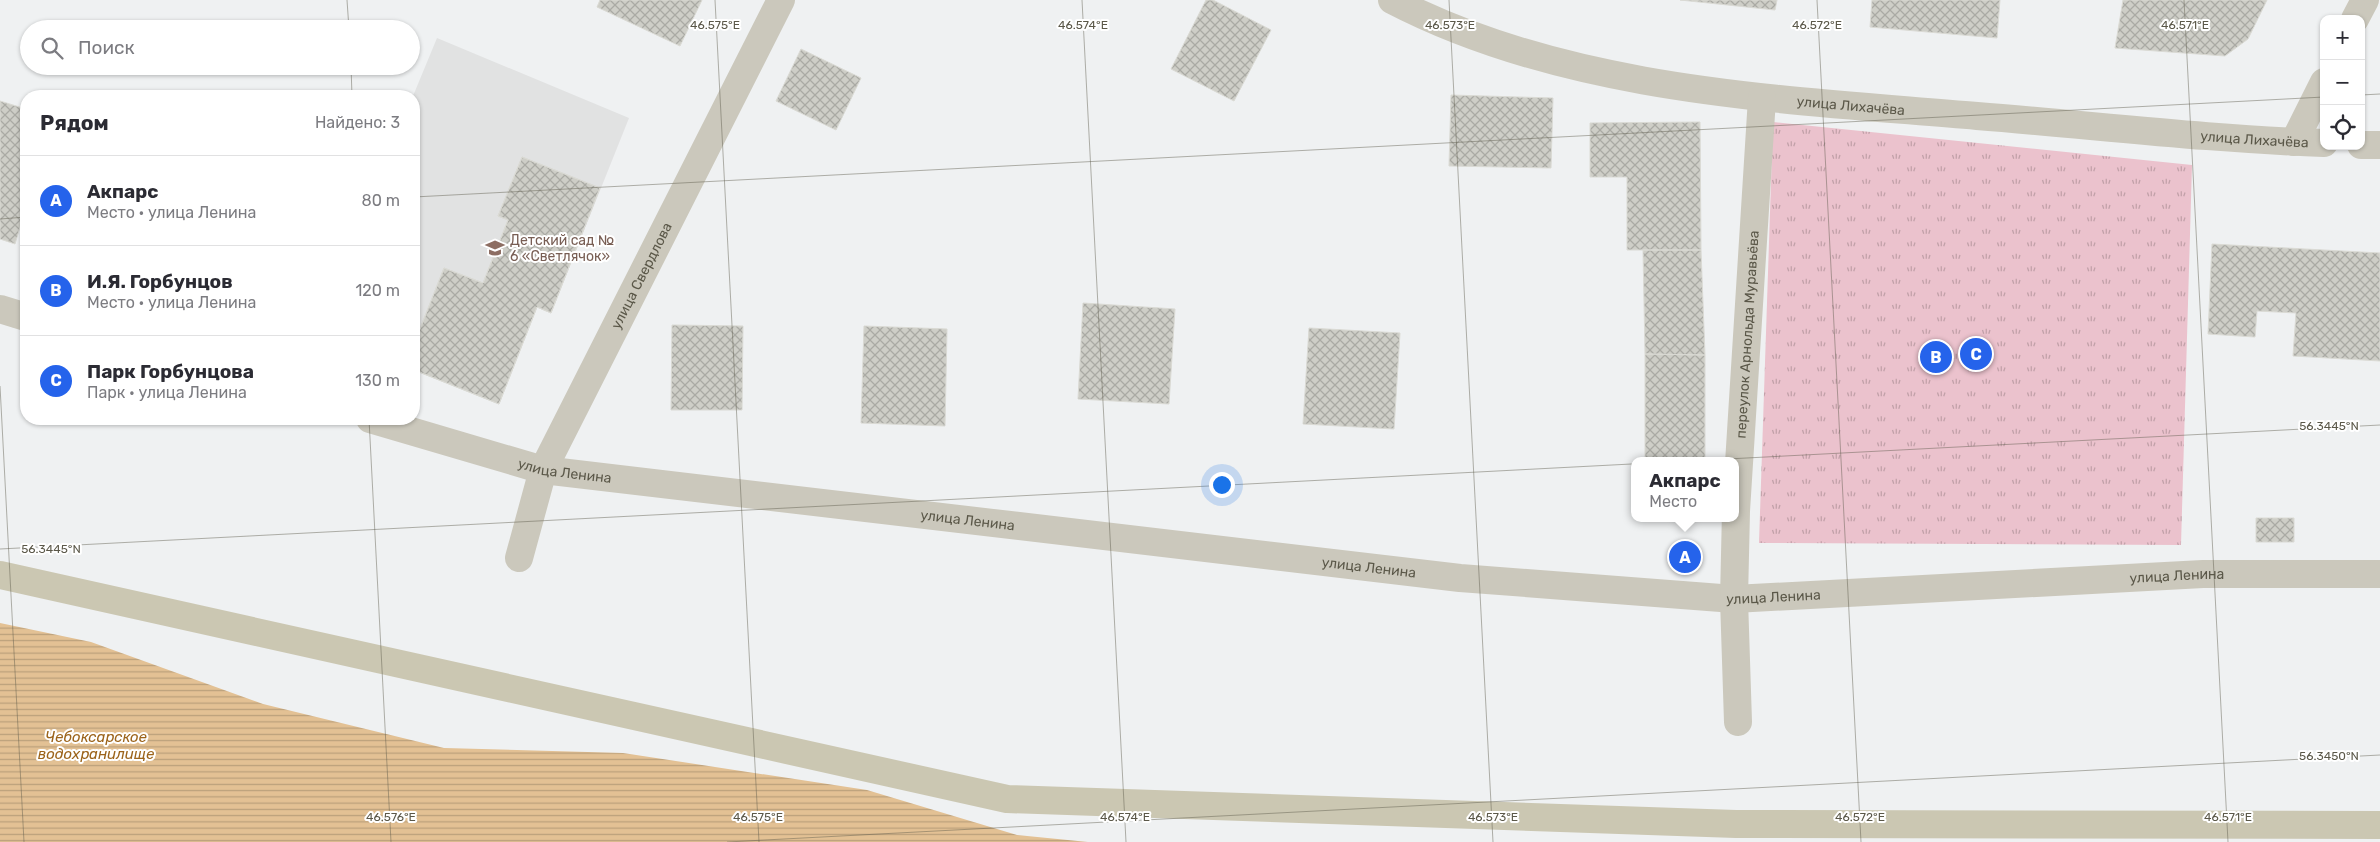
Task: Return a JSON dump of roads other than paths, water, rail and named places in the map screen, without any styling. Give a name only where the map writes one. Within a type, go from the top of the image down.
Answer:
[{"type":"main road","points":[[0,575],[1007,799],[1736,824],[2380,825]]},
{"type":"street","name":"улица Свердлова","points":[[519,558],[543,470],[781,0]]},
{"type":"street","name":"улица Лихачёва","points":[[1392,0],[1412,10],[1511,49],[1607,74],[1762,98],[2320,143]]},
{"type":"street","points":[[2357,15],[2365,0]]},
{"type":"street","points":[[2294,142],[2320,90]]},
{"type":"street","name":"переулок Арнольда Муравьёва","points":[[1739,463],[1762,98]]},
{"type":"street","points":[[2365,144],[2380,145]]},
{"type":"street","points":[[0,309],[20,315]]},
{"type":"street","name":"улица Ленина","points":[[390,425],[543,470],[1460,578],[1734,599],[2203,574],[2380,574]]},
{"type":"street","name":"переулок Арнольда Муравьёва","points":[[1736,522],[1734,599],[1738,722]]},
{"type":"water","name":"Чебоксарское водохранилище","points":[[0,623],[91,642],[263,704],[444,748],[623,753],[867,790],[1017,835],[1088,842],[0,842]]},
{"type":"place","name":"Детский сад № 6 «Светлячок»","points":[[495,248]]},
{"type":"place","name":"Парк Горбунцова","points":[[1976,354]]},
{"type":"place","name":"И.Я. Горбунцов","points":[[1936,357]]},
{"type":"place","name":"Акпарс","points":[[1685,557]]}]
